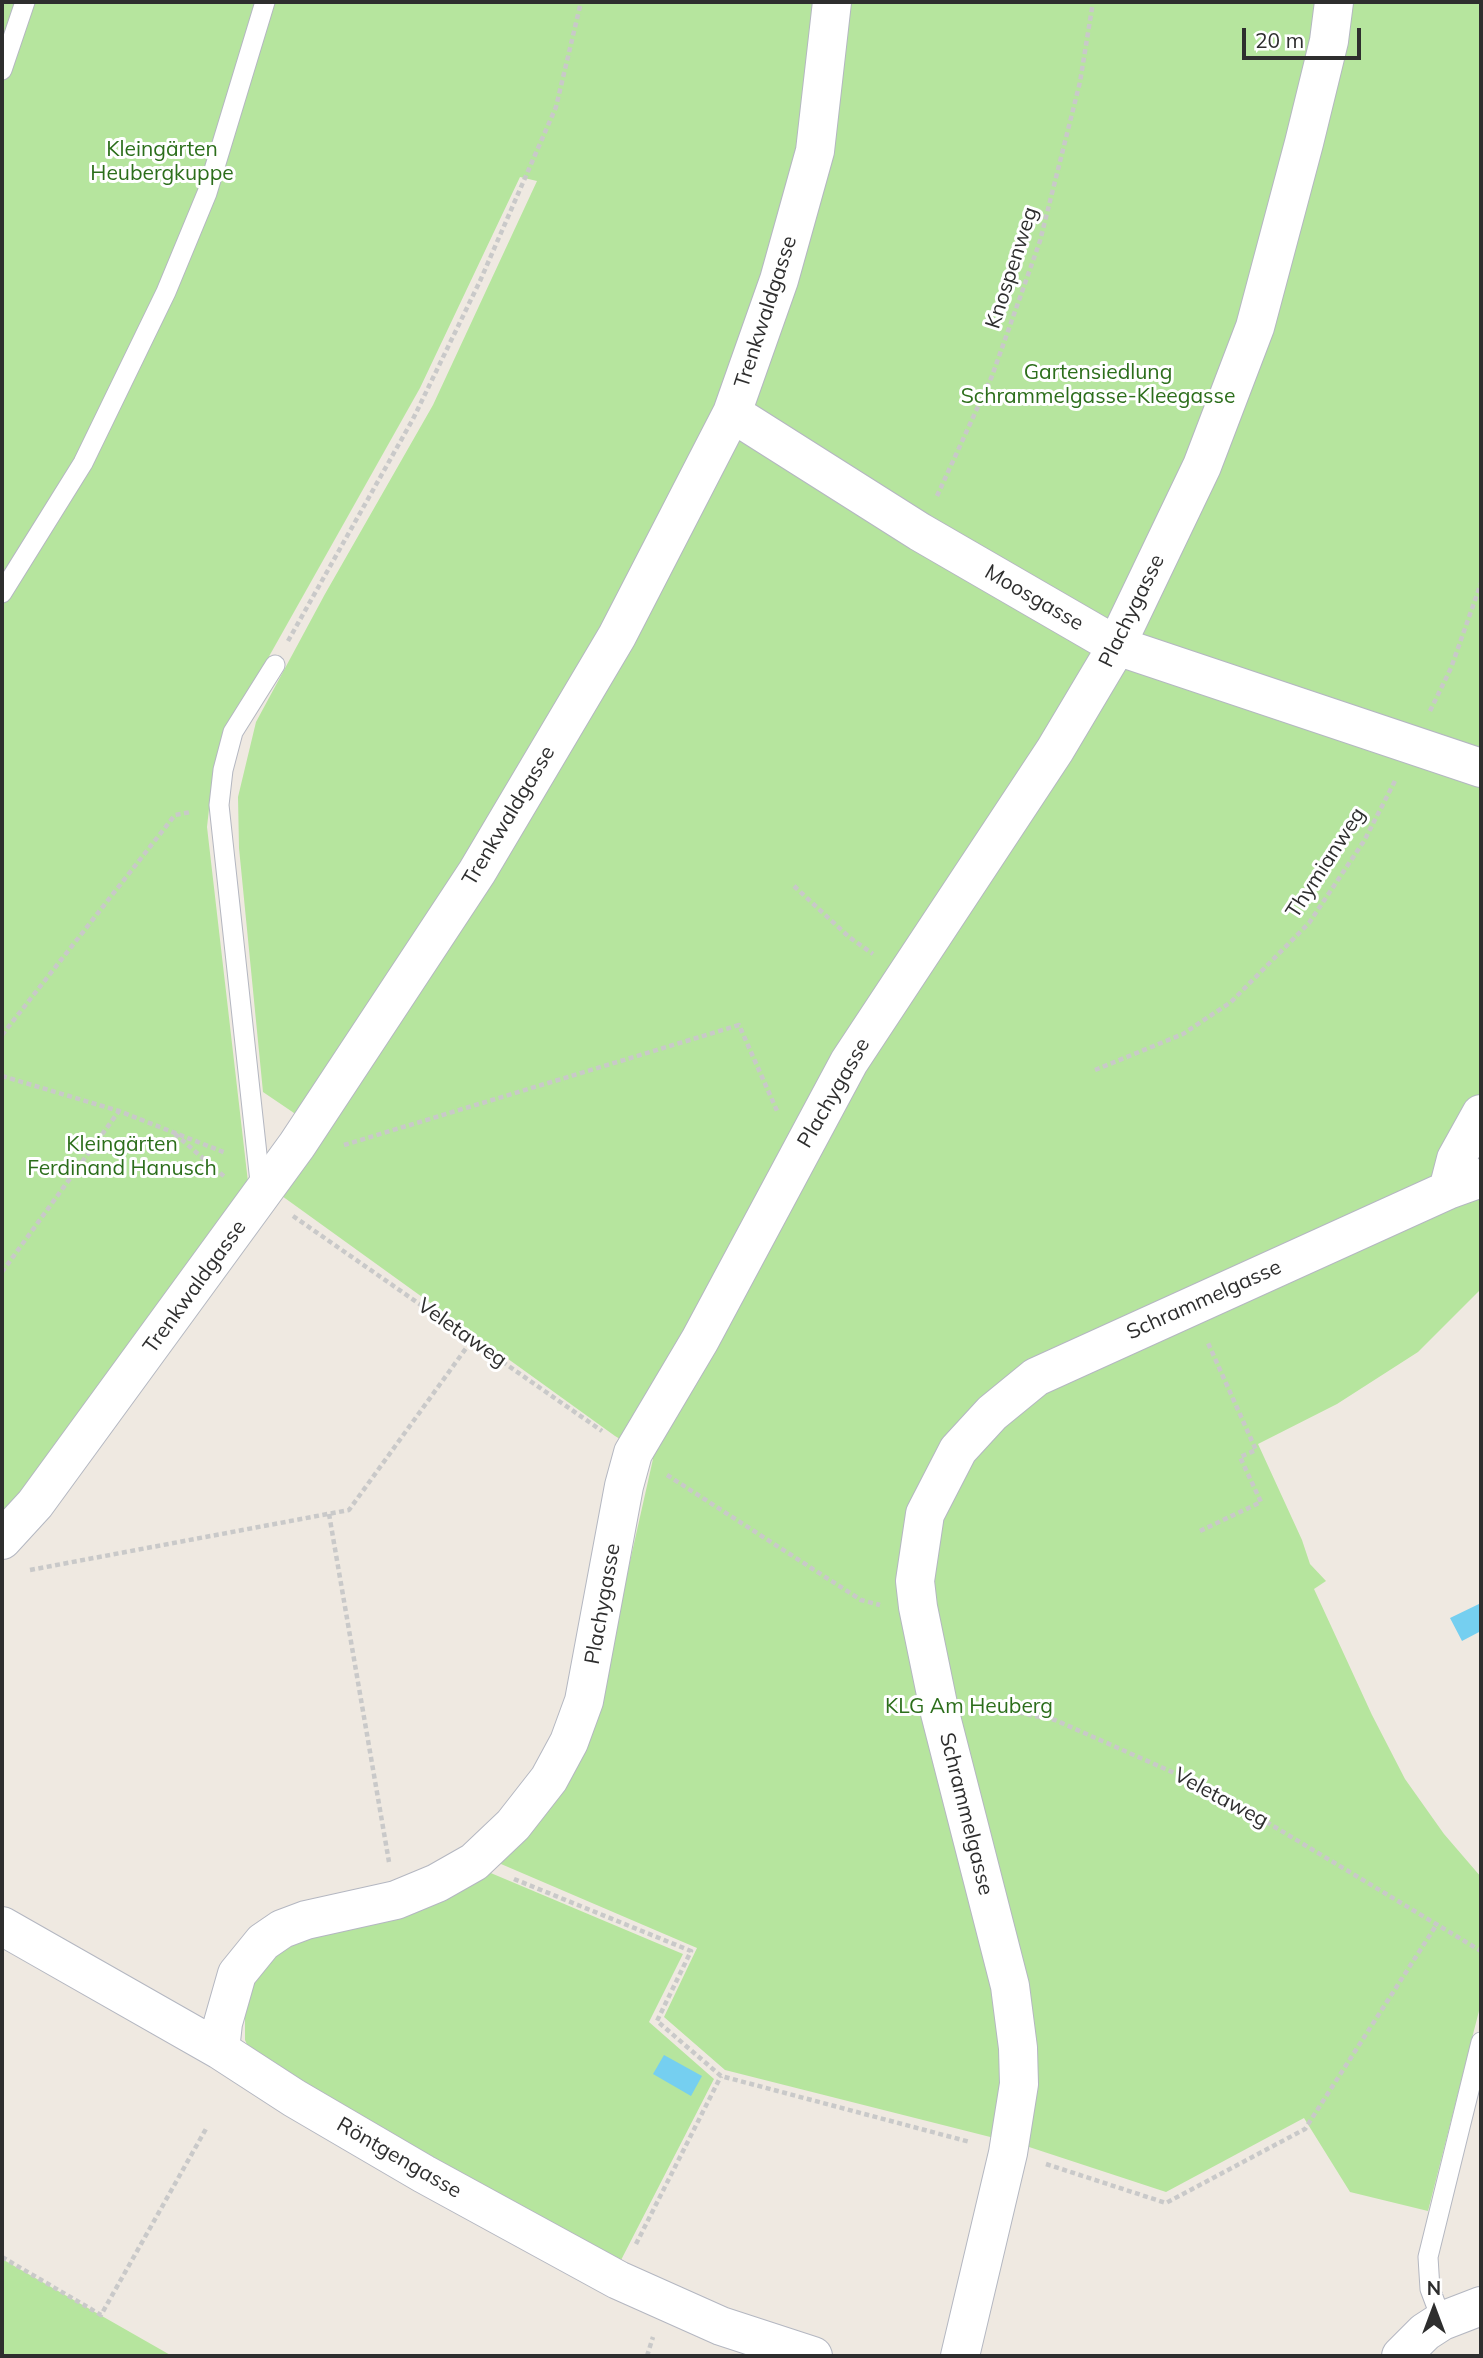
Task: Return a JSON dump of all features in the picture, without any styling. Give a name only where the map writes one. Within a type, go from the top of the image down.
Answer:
[{"type":"street","name":"Trenkwaldgasse","points":[[2,1540],[35,1504],[245,1187],[297,1145],[477,872],[617,636],[732,413],[779,281],[816,150],[832,2]]},
{"type":"street","name":"Plachygasse","points":[[220,2050],[223,2023],[237,1974],[263,1942],[282,1928],[306,1920],[396,1900],[437,1884],[474,1862],[513,1825],[549,1779],[569,1742],[593,1662],[624,1486],[634,1453],[700,1340],[849,1062],[1055,750],[1116,646],[1202,466],[1255,327],[1329,41],[1334,2]]},
{"type":"street","name":"Moosgasse","points":[[732,413],[920,532],[1116,646],[1415,743],[1481,768]]},
{"type":"street","points":[[1464,1184],[1456,1159],[1481,1114]]},
{"type":"street","name":"Schrammelgasse","points":[[960,2356],[1008,2153],[1019,2084],[1014,2013],[939,1709],[918,1607],[915,1581],[925,1514],[939,1484],[974,1431],[1013,1394],[1045,1371],[1464,1184]]},
{"type":"street","name":"Röntgengasse","points":[[2,1926],[220,2050],[401,2160],[618,2280],[721,2326],[813,2356]]},
{"type":"street","points":[[1401,2356],[1425,2332],[1441,2321],[1481,2306]]},
{"type":"lane","points":[[2,70],[25,2]]},
{"type":"lane","points":[[2,593],[83,463],[166,292],[207,193],[265,2]]},
{"type":"lane","points":[[245,1187],[219,805],[223,770],[233,732],[275,665]]},
{"type":"lane","points":[[1441,2321],[1430,2289],[1428,2257],[1481,2042]]},
{"type":"path","points":[[275,665],[413,419],[480,281],[556,107],[582,2]]},
{"type":"path","name":"Knospenweg","points":[[920,532],[992,376],[1040,241],[1080,82],[1093,2]]},
{"type":"path","name":"Thymianweg","points":[[1095,1070],[1183,1034],[1231,1002],[1309,923],[1364,841],[1415,743],[1451,668],[1481,583]]},
{"type":"path","points":[[2,1035],[175,815],[219,805]]},
{"type":"path","points":[[794,886],[849,937],[906,976]]},
{"type":"path","points":[[339,1147],[739,1025],[776,1112],[785,1119]]},
{"type":"path","name":"Veletaweg","points":[[2,1076],[119,1111],[211,1146],[250,1166],[245,1187],[634,1453],[861,1600],[899,1610],[918,1607]]},
{"type":"path","points":[[2,1272],[119,1111]]},
{"type":"path","points":[[174,1133],[245,1187]]},
{"type":"path","points":[[1192,1305],[1256,1450],[1240,1457],[1261,1502],[1200,1531]]},
{"type":"path","points":[[27,1571],[349,1510],[472,1340]]},
{"type":"path","points":[[329,1514],[396,1900]]},
{"type":"path","name":"Veletaweg","points":[[939,1709],[982,1703],[1055,1720],[1215,1791],[1481,1951]]},
{"type":"path","points":[[474,1862],[691,1951],[657,2021],[721,2076],[1008,2153],[1166,2203],[1305,2129],[1437,1924]]},
{"type":"path","points":[[618,2280],[721,2076]]},
{"type":"path","points":[[2,2257],[101,2315],[207,2127]]},
{"type":"green space","points":[[2,2],[1481,2],[1481,1289],[1418,1352],[1337,1404],[1258,1444],[1302,1540],[1310,1564],[1326,1581],[1314,1589],[1372,1715],[1405,1779],[1444,1834],[1481,1877],[1481,2003],[1428,2211],[1350,2192],[1304,2118],[1166,2192],[1026,2146],[725,2070],[664,2017],[697,1948],[494,1861],[593,1726],[653,1459],[615,1436],[282,1196],[325,1134],[263,1092],[239,848],[238,797],[256,722],[325,594],[433,405],[537,181],[520,177],[420,388],[267,660],[211,791],[207,827],[248,1182],[2,1520]]},
{"type":"green space","points":[[486,1871],[683,1954],[649,2022],[714,2079],[619,2264],[493,2194],[249,2049],[245,2040],[245,1999],[271,1954]]},
{"type":"green space","points":[[2,2259],[172,2356],[2,2356]]},
{"type":"water","points":[[1481,1603],[1481,1631],[1462,1641],[1450,1618]]},
{"type":"water","points":[[664,2055],[702,2076],[691,2096],[653,2074]]},
{"type":"park label","name":"Kleingärten Heubergkuppe","points":[[162,162]]},
{"type":"park label","name":"Gartensiedlung Schrammelgasse-Kleegasse","points":[[1098,385]]},
{"type":"park label","name":"Kleingärten Ferdinand Hanusch","points":[[122,1157]]},
{"type":"park label","name":"KLG Am Heuberg","points":[[969,1707]]}]
